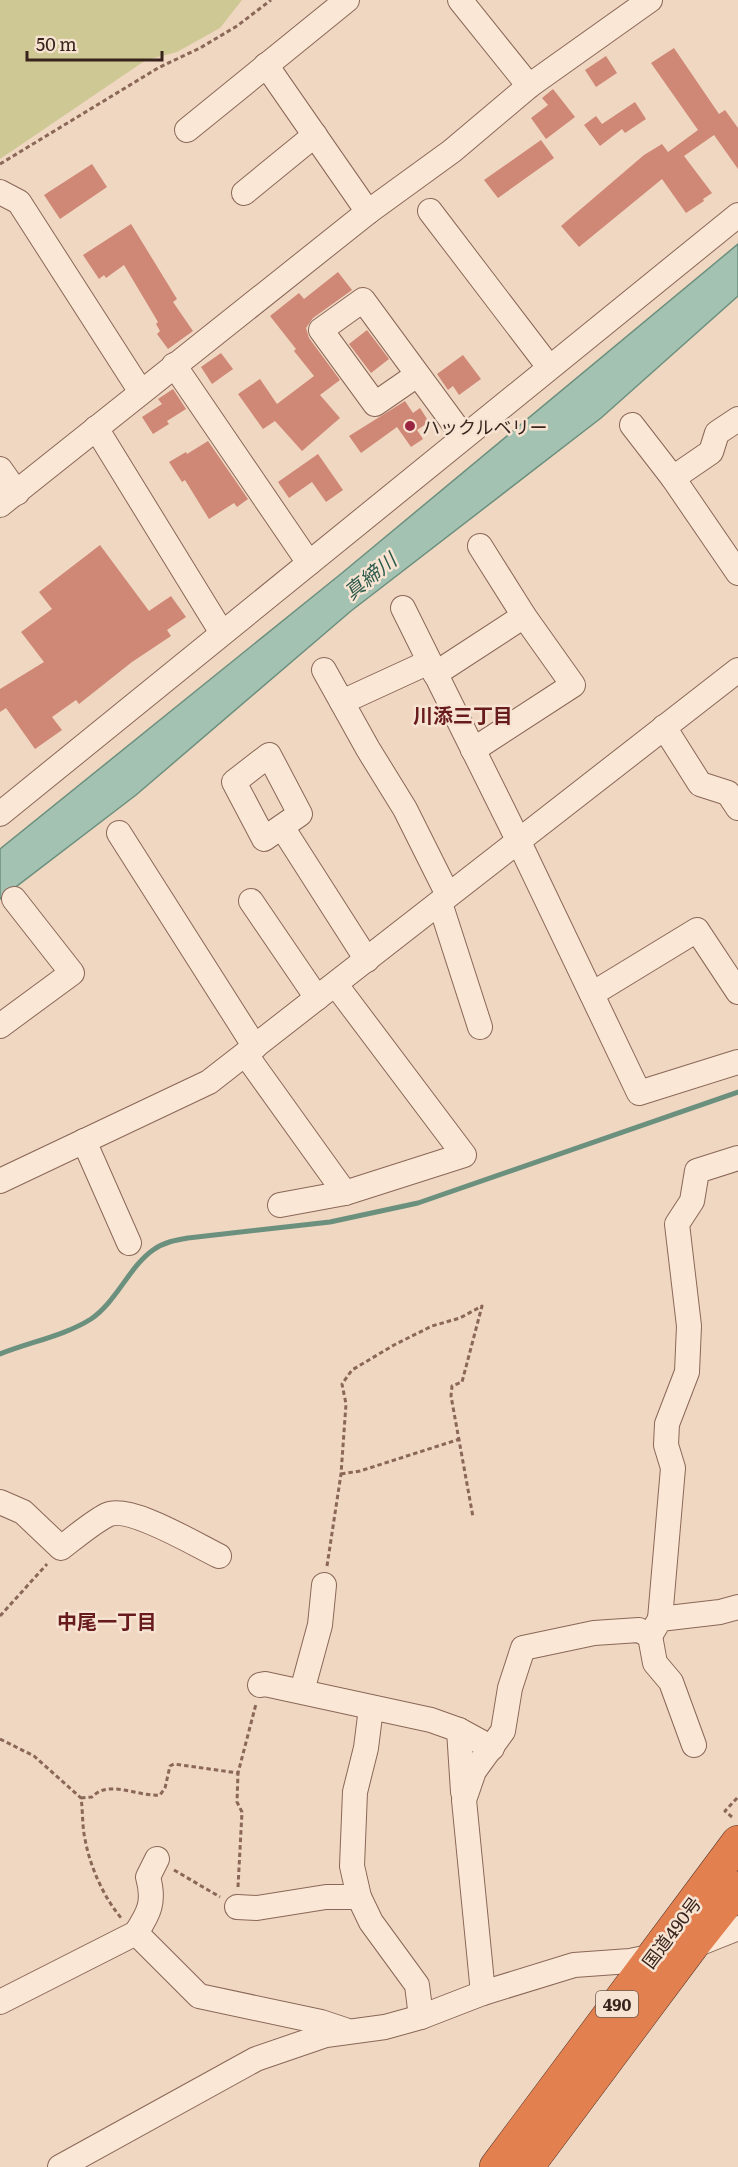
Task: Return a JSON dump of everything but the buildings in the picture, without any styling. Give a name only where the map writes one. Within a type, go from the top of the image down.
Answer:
[{"type":"highway","name":"国道490号","points":[[496,2167],[652,1957],[736,1830]]},
{"type":"highway","name":"国道490号","points":[[527,2167],[738,1888]]},
{"type":"street","points":[[188,130],[347,0]]},
{"type":"street","points":[[460,0],[529,86]]},
{"type":"street","points":[[0,469],[8,499],[368,212],[452,151],[529,86],[650,0]]},
{"type":"street","points":[[266,65],[368,212]]},
{"type":"street","points":[[244,193],[315,135]]},
{"type":"street","points":[[0,192],[19,202],[141,392]]},
{"type":"street","points":[[430,212],[549,367]]},
{"type":"street","points":[[0,814],[738,215]]},
{"type":"street","points":[[174,365],[309,563]]},
{"type":"street","points":[[417,375],[463,436]]},
{"type":"street","points":[[673,478],[711,452],[717,433],[738,419]]},
{"type":"street","points":[[632,426],[673,478],[738,573]]},
{"type":"street","points":[[96,428],[222,633]]},
{"type":"street","points":[[473,750],[573,685],[524,616],[480,546]]},
{"type":"street","points":[[403,608],[518,840],[639,1094],[738,1062]]},
{"type":"street","points":[[342,702],[432,668],[524,616]]},
{"type":"street","points":[[324,670],[405,809],[444,899],[480,1027]]},
{"type":"street","points":[[0,1181],[209,1082],[738,670]]},
{"type":"street","points":[[664,727],[700,784],[735,796]]},
{"type":"street","points":[[282,827],[367,960]]},
{"type":"street","points":[[119,833],[250,1051],[345,1193]]},
{"type":"street","points":[[0,1026],[72,973],[14,899]]},
{"type":"street","points":[[251,901],[464,1155],[345,1193],[280,1205]]},
{"type":"street","points":[[592,994],[697,930],[738,992]]},
{"type":"street","points":[[84,1141],[129,1243]]},
{"type":"street","points":[[694,1745],[671,1682],[655,1663],[655,1627],[673,1468],[666,1445],[667,1424],[687,1372],[689,1326],[677,1224],[692,1201],[697,1171],[738,1158]]},
{"type":"street","points":[[0,1502],[23,1512],[61,1548],[108,1514],[124,1512],[151,1521],[219,1556]]},
{"type":"street","points":[[302,1691],[320,1625],[324,1585]]},
{"type":"street","points":[[464,1800],[474,1771],[503,1731],[510,1688],[524,1648],[594,1633],[655,1627],[738,1607]]},
{"type":"street","points":[[260,1685],[302,1691],[431,1720],[459,1730],[492,1748]]},
{"type":"street","points":[[371,1708],[366,1748],[355,1792],[351,1866],[358,1898],[371,1922],[417,1985],[421,2017]]},
{"type":"street","points":[[459,1730],[483,1993]]},
{"type":"street","points":[[0,2001],[136,1933],[149,1913],[152,1890],[148,1877],[157,1859]]},
{"type":"street","points":[[237,1907],[256,1908],[326,1897],[358,1898]]},
{"type":"street","points":[[60,2167],[256,2059],[326,2035],[385,2027],[421,2017],[483,1993],[574,1965],[652,1957],[692,1946],[738,1928]]},
{"type":"street","points":[[136,1933],[199,1996],[321,2022],[350,2032]]},
{"type":"path","points":[[0,164],[158,68],[228,32],[271,0]]},
{"type":"path","points":[[324,1585],[341,1474],[346,1404],[342,1384],[352,1370],[394,1345],[432,1326],[460,1318],[482,1306],[462,1382],[452,1386],[451,1396],[473,1517]]},
{"type":"path","points":[[341,1474],[360,1471],[460,1439]]},
{"type":"path","points":[[0,1616],[61,1548]]},
{"type":"path","points":[[157,1859],[237,1907],[242,1812],[237,1802],[238,1773],[260,1685]]},
{"type":"path","points":[[0,1739],[34,1756],[81,1798],[85,1839],[93,1866],[111,1906],[136,1933]]},
{"type":"path","points":[[81,1798],[92,1797],[98,1790],[109,1788],[149,1796],[160,1795],[165,1788],[170,1766],[174,1764],[238,1773]]},
{"type":"path","points":[[736,1830],[725,1811],[738,1797]]},
{"type":"shaded area","points":[[0,0],[242,0],[220,28],[177,52],[146,60],[0,159]]},
{"type":"water","name":"真締川","points":[[738,244],[738,296],[601,418],[351,611],[136,795],[0,899],[0,849],[342,573]]},
{"type":"waterway","points":[[0,1354],[58,1334],[91,1319],[108,1303],[137,1265],[157,1247],[166,1243],[188,1238],[330,1222],[418,1203],[738,1092]]},
{"type":"place","name":"ハックルベリー","points":[[410,426]]},
{"type":"district","name":"川添三丁目","points":[[463,714]]},
{"type":"district","name":"中尾一丁目","points":[[107,1620]]}]
